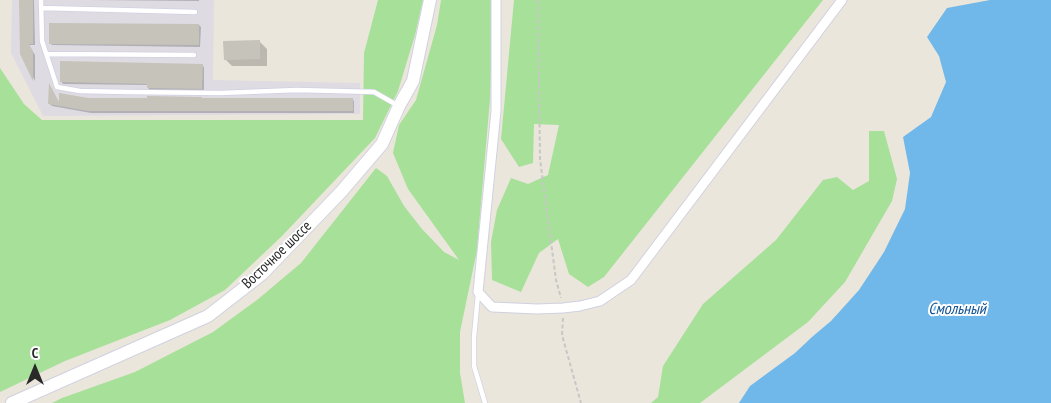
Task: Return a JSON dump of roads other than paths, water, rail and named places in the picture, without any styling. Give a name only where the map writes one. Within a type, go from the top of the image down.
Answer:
[{"type":"main road","name":"Восточное шоссе","points":[[12,403],[208,316],[262,274],[342,192],[382,144],[399,106],[413,81],[430,0]]},
{"type":"street","points":[[496,0],[496,111],[478,292],[492,308],[563,308],[600,301],[631,280],[842,0]]},
{"type":"lane","points":[[41,0],[42,41],[57,87],[80,91],[221,93],[297,90],[374,92],[399,106]]},
{"type":"lane","points":[[41,8],[195,12]]},
{"type":"lane","points":[[47,54],[194,55]]},
{"type":"lane","points":[[478,292],[474,337],[474,366],[486,403]]},
{"type":"water","name":"Смольный","points":[[990,0],[1051,0],[1051,403],[739,403],[750,386],[795,353],[831,321],[859,290],[884,252],[905,209],[910,173],[903,137],[931,117],[946,82],[939,56],[927,37],[947,8]]}]
